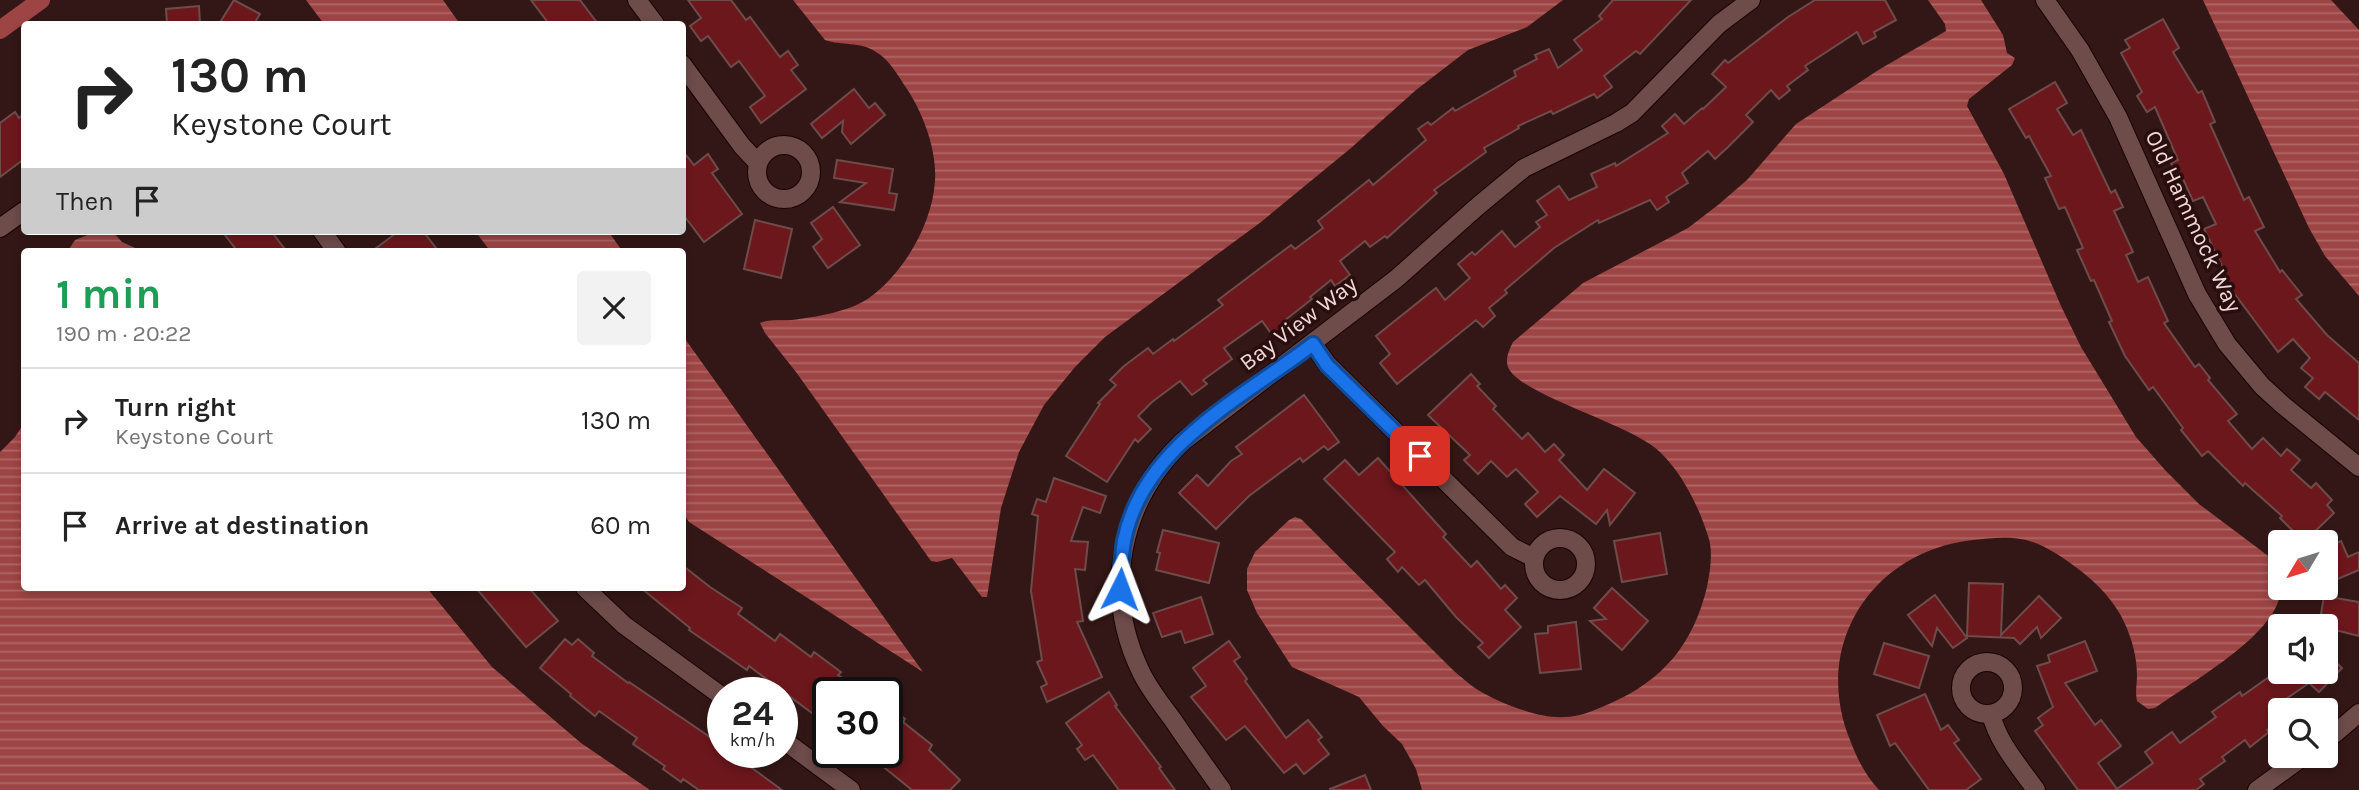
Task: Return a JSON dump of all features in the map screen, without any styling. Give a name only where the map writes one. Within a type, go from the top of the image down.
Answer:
[{"type":"street","points":[[637,0],[653,21]]},
{"type":"street","name":"Bay View Way","points":[[1222,790],[1141,672],[1124,622],[1120,589],[1125,538],[1135,510],[1165,458],[1209,420],[1396,279],[1524,168],[1632,113],[1719,24],[1751,0]]},
{"type":"street","name":"Old Hammock Way","points":[[2045,0],[2080,50],[2118,117],[2197,294],[2227,344],[2262,386],[2284,407],[2359,467]]},
{"type":"street","points":[[686,69],[742,146],[758,163]]},
{"type":"street","points":[[0,228],[21,213]]},
{"type":"street","points":[[1313,344],[1327,365],[1512,547],[1534,558]]},
{"type":"street","points":[[588,591],[624,625],[707,685]]},
{"type":"street","points":[[2338,731],[2359,713]]},
{"type":"street","points":[[1991,714],[1995,729],[2004,745],[2036,790]]},
{"type":"street","points":[[798,751],[851,790]]},
{"type":"street","points":[[2258,790],[2288,768]]},
{"type":"shaded area","points":[[306,0],[443,0],[458,21],[322,21]]},
{"type":"shaded area","points":[[793,0],[1563,0],[1527,27],[1468,50],[1416,90],[1261,222],[1105,337],[1075,367],[1044,405],[1019,452],[1001,508],[987,597],[982,597],[952,558],[931,561],[760,323],[832,313],[861,303],[882,288],[905,261],[922,230],[929,213],[935,180],[934,156],[923,120],[890,64],[870,49],[825,40]]},
{"type":"shaded area","points":[[1928,0],[1981,0],[2003,35],[2007,53],[2015,58],[2012,65],[1969,99],[1967,106],[2004,174],[2081,347],[2136,437],[2199,504],[2268,556],[2268,600],[2279,600],[2272,614],[2268,614],[2268,619],[2260,630],[2226,660],[2155,708],[2148,709],[2137,701],[2136,662],[2128,630],[2111,600],[2098,586],[2065,560],[2033,542],[2006,538],[1973,540],[1937,548],[1906,562],[1880,583],[1859,608],[1845,637],[1839,670],[1840,704],[1856,754],[1879,790],[1422,790],[1416,769],[1402,744],[1359,697],[1292,667],[1257,613],[1247,590],[1247,569],[1255,552],[1289,520],[1295,517],[1301,519],[1453,670],[1475,688],[1508,705],[1554,717],[1576,716],[1609,704],[1646,684],[1673,658],[1684,643],[1694,626],[1707,587],[1711,563],[1710,545],[1696,504],[1668,461],[1646,441],[1554,399],[1517,378],[1507,364],[1510,348],[1513,342],[1583,283],[1688,228],[1747,180],[1796,124],[1880,69],[1946,31],[1945,24]]},
{"type":"shaded area","points":[[2203,0],[2331,0],[2359,30],[2359,296],[2325,256],[2309,228]]},
{"type":"shaded area","points":[[87,235],[116,235],[122,242],[135,248],[70,248],[75,240]]},
{"type":"shaded area","points":[[478,235],[611,235],[620,248],[488,248]]},
{"type":"shaded area","points":[[686,340],[923,672],[689,522],[686,518]]},
{"type":"shaded area","points":[[21,428],[21,591],[429,591],[492,667],[581,743],[650,790],[0,790],[0,452]]},
{"type":"building","points":[[234,0],[260,14],[256,21],[221,21]]},
{"type":"building","points":[[531,0],[580,0],[596,21],[547,21]]},
{"type":"building","points":[[688,0],[731,0],[746,20],[750,17],[780,57],[788,51],[798,65],[791,70],[806,89],[761,123],[750,107],[765,96],[739,61],[731,67],[708,36],[701,41],[690,26],[701,18]]},
{"type":"building","points":[[1613,0],[1691,0],[1640,54],[1636,51],[1604,76],[1612,87],[1597,98],[1594,94],[1553,114],[1551,111],[1518,126],[1519,128],[1484,148],[1486,152],[1434,190],[1437,193],[1387,238],[1385,236],[1370,247],[1365,241],[1340,261],[1350,275],[1335,286],[1331,280],[1284,321],[1288,325],[1273,336],[1262,321],[1224,348],[1232,359],[1203,380],[1207,384],[1192,395],[1180,381],[1152,402],[1138,416],[1151,429],[1138,442],[1135,439],[1107,482],[1066,456],[1100,404],[1098,403],[1116,385],[1110,380],[1124,366],[1148,348],[1153,354],[1173,339],[1174,341],[1223,305],[1218,300],[1291,245],[1295,249],[1323,228],[1318,221],[1369,180],[1373,185],[1426,140],[1418,129],[1428,122],[1431,125],[1453,108],[1455,111],[1516,76],[1514,71],[1537,59],[1535,55],[1549,49],[1558,68],[1582,50],[1574,40],[1602,19],[1599,16]]},
{"type":"building","points":[[1815,0],[1885,0],[1896,20],[1874,32],[1876,37],[1863,44],[1857,32],[1805,66],[1808,70],[1787,86],[1790,90],[1779,99],[1771,90],[1746,115],[1753,122],[1715,159],[1708,151],[1682,173],[1688,183],[1666,197],[1669,202],[1657,210],[1650,200],[1599,223],[1598,220],[1554,248],[1505,290],[1507,293],[1489,308],[1495,316],[1483,327],[1476,320],[1397,384],[1380,363],[1390,354],[1376,336],[1436,288],[1445,300],[1470,278],[1458,264],[1472,252],[1475,255],[1502,231],[1515,247],[1540,227],[1536,222],[1547,215],[1537,201],[1559,186],[1569,200],[1597,187],[1591,174],[1615,163],[1616,166],[1668,133],[1662,126],[1675,114],[1684,124],[1726,87],[1712,74],[1725,60],[1728,63]]},
{"type":"building","points":[[199,6],[200,21],[167,21],[166,9]]},
{"type":"building","points":[[2163,19],[2179,48],[2173,52],[2198,93],[2202,91],[2215,122],[2210,124],[2244,200],[2249,197],[2264,227],[2255,231],[2280,272],[2282,270],[2302,295],[2296,299],[2327,335],[2359,363],[2359,420],[2325,392],[2319,399],[2305,387],[2313,378],[2301,368],[2310,358],[2293,339],[2278,352],[2231,289],[2228,291],[2218,274],[2224,270],[2204,229],[2216,224],[2203,197],[2193,201],[2183,179],[2179,180],[2171,163],[2178,160],[2155,107],[2147,112],[2137,96],[2142,92],[2121,53],[2130,48],[2125,40]]},
{"type":"building","points":[[2055,82],[2067,103],[2057,109],[2073,135],[2081,130],[2111,193],[2115,190],[2123,207],[2114,211],[2133,252],[2126,255],[2138,282],[2148,277],[2168,321],[2164,323],[2195,367],[2199,364],[2210,378],[2208,380],[2237,414],[2228,421],[2252,449],[2263,438],[2281,456],[2287,449],[2300,460],[2291,470],[2311,488],[2316,483],[2332,500],[2327,505],[2334,513],[2316,530],[2292,530],[2280,518],[2282,516],[2245,483],[2243,486],[2208,451],[2202,456],[2153,387],[2149,390],[2125,356],[2109,322],[2112,321],[2094,280],[2091,281],[2077,250],[2083,248],[2065,207],[2059,209],[2045,178],[2051,176],[2029,136],[2026,138],[2009,109]]},
{"type":"building","points":[[854,89],[869,108],[875,103],[885,115],[851,144],[842,132],[843,121],[822,138],[811,124]]},
{"type":"building","points":[[15,112],[19,118],[21,116],[21,161],[0,177],[0,123]]},
{"type":"building","points":[[708,154],[718,169],[712,173],[742,214],[704,242],[686,218],[686,155],[694,165]]},
{"type":"building","points":[[837,160],[893,169],[889,193],[897,194],[894,210],[840,202],[866,183],[834,178]]},
{"type":"building","points":[[833,207],[860,245],[828,268],[813,247],[822,239],[811,223]]},
{"type":"building","points":[[755,220],[792,229],[781,278],[744,269]]},
{"type":"building","points":[[225,235],[274,235],[284,248],[235,248]]},
{"type":"building","points":[[394,235],[426,235],[436,248],[376,248]]},
{"type":"building","points":[[1471,374],[1480,384],[1477,386],[1496,406],[1493,409],[1522,439],[1528,433],[1545,452],[1554,444],[1564,455],[1559,460],[1587,490],[1604,469],[1635,493],[1610,525],[1607,510],[1596,524],[1560,496],[1537,517],[1525,504],[1538,492],[1516,469],[1507,477],[1491,461],[1478,474],[1464,460],[1470,455],[1428,415]]},
{"type":"building","points":[[1304,395],[1339,442],[1328,450],[1324,446],[1303,462],[1300,458],[1249,496],[1216,529],[1179,493],[1197,475],[1208,486],[1231,461],[1242,454],[1236,447]]},
{"type":"building","points":[[1378,458],[1446,534],[1443,537],[1471,567],[1477,561],[1501,589],[1505,585],[1517,598],[1505,610],[1521,627],[1489,658],[1478,647],[1483,643],[1456,617],[1425,580],[1419,585],[1402,567],[1398,572],[1387,559],[1395,552],[1324,479],[1345,460],[1359,475]]},
{"type":"building","points":[[1054,478],[1106,496],[1100,513],[1083,507],[1071,541],[1088,542],[1085,570],[1075,569],[1083,621],[1077,622],[1102,677],[1047,702],[1041,687],[1047,684],[1037,662],[1042,660],[1031,591],[1038,516],[1032,514],[1037,499],[1046,502]]},
{"type":"building","points":[[1163,530],[1219,543],[1209,583],[1156,570],[1160,553],[1157,552]]},
{"type":"building","points":[[1660,533],[1667,574],[1622,582],[1614,541]]},
{"type":"building","points":[[2341,541],[2348,557],[2359,552],[2359,570],[2338,579],[2338,542]]},
{"type":"building","points":[[686,568],[742,608],[738,614],[775,641],[780,634],[811,657],[814,652],[841,672],[838,675],[841,677],[812,677],[812,713],[798,703],[798,677],[764,677],[749,666],[747,670],[689,630],[690,628],[645,591],[686,591]]},
{"type":"building","points":[[1969,583],[2003,584],[2001,635],[2039,596],[2061,618],[2041,638],[2037,627],[2020,644],[2014,638],[1967,636]]},
{"type":"building","points":[[1612,588],[1648,621],[1622,650],[1590,621],[1606,619],[1594,608]]},
{"type":"building","points":[[479,591],[532,591],[558,621],[526,647]]},
{"type":"building","points":[[1935,595],[1967,638],[1953,648],[1937,628],[1932,646],[1908,615]]},
{"type":"building","points":[[1201,597],[1213,634],[1185,643],[1181,631],[1162,637],[1153,613]]},
{"type":"building","points":[[2338,598],[2359,602],[2359,636],[2338,631],[2338,614],[2321,614],[2323,600]]},
{"type":"building","points":[[1576,622],[1581,669],[1540,673],[1535,634],[1548,633],[1548,626]]},
{"type":"building","points":[[565,639],[572,645],[578,639],[594,653],[592,656],[628,683],[707,735],[707,768],[752,768],[782,790],[699,790],[683,779],[681,782],[663,769],[665,766],[633,744],[637,738],[599,711],[595,716],[540,668]]},
{"type":"building","points":[[1229,641],[1240,657],[1234,661],[1247,679],[1245,681],[1286,738],[1308,720],[1322,737],[1318,740],[1329,754],[1304,774],[1296,764],[1284,773],[1245,726],[1226,740],[1191,697],[1206,686],[1193,668]]},
{"type":"building","points":[[2085,641],[2097,671],[2065,683],[2095,725],[2101,720],[2121,746],[2098,763],[2117,789],[2153,763],[2145,752],[2172,732],[2180,743],[2216,717],[2212,712],[2240,692],[2242,696],[2268,678],[2268,684],[2308,684],[2287,698],[2268,698],[2268,733],[2250,747],[2245,740],[2222,757],[2225,761],[2200,779],[2204,784],[2196,790],[2078,790],[2035,731],[2043,725],[2038,718],[2053,707],[2037,666],[2050,662],[2048,655]]},
{"type":"building","points":[[1884,643],[1929,656],[1919,688],[1874,674]]},
{"type":"building","points":[[2310,684],[2327,684],[2319,692]]},
{"type":"building","points":[[1109,692],[1117,705],[1115,706],[1175,790],[1119,790],[1093,755],[1085,760],[1077,749],[1082,745],[1066,723]]},
{"type":"building","points":[[1925,694],[1941,730],[1948,725],[1959,740],[1954,743],[1981,779],[1966,790],[1929,790],[1895,743],[1890,746],[1877,715]]},
{"type":"building","points":[[903,722],[932,745],[929,750],[960,780],[950,790],[912,790],[885,768],[903,768]]},
{"type":"building","points":[[1365,775],[1371,790],[1330,790],[1330,789]]},
{"type":"waterway","points":[[0,30],[41,0]]},
{"type":"route","points":[[1120,589],[1125,538],[1135,510],[1151,478],[1165,458],[1209,420],[1313,344],[1327,365],[1420,456]]}]
